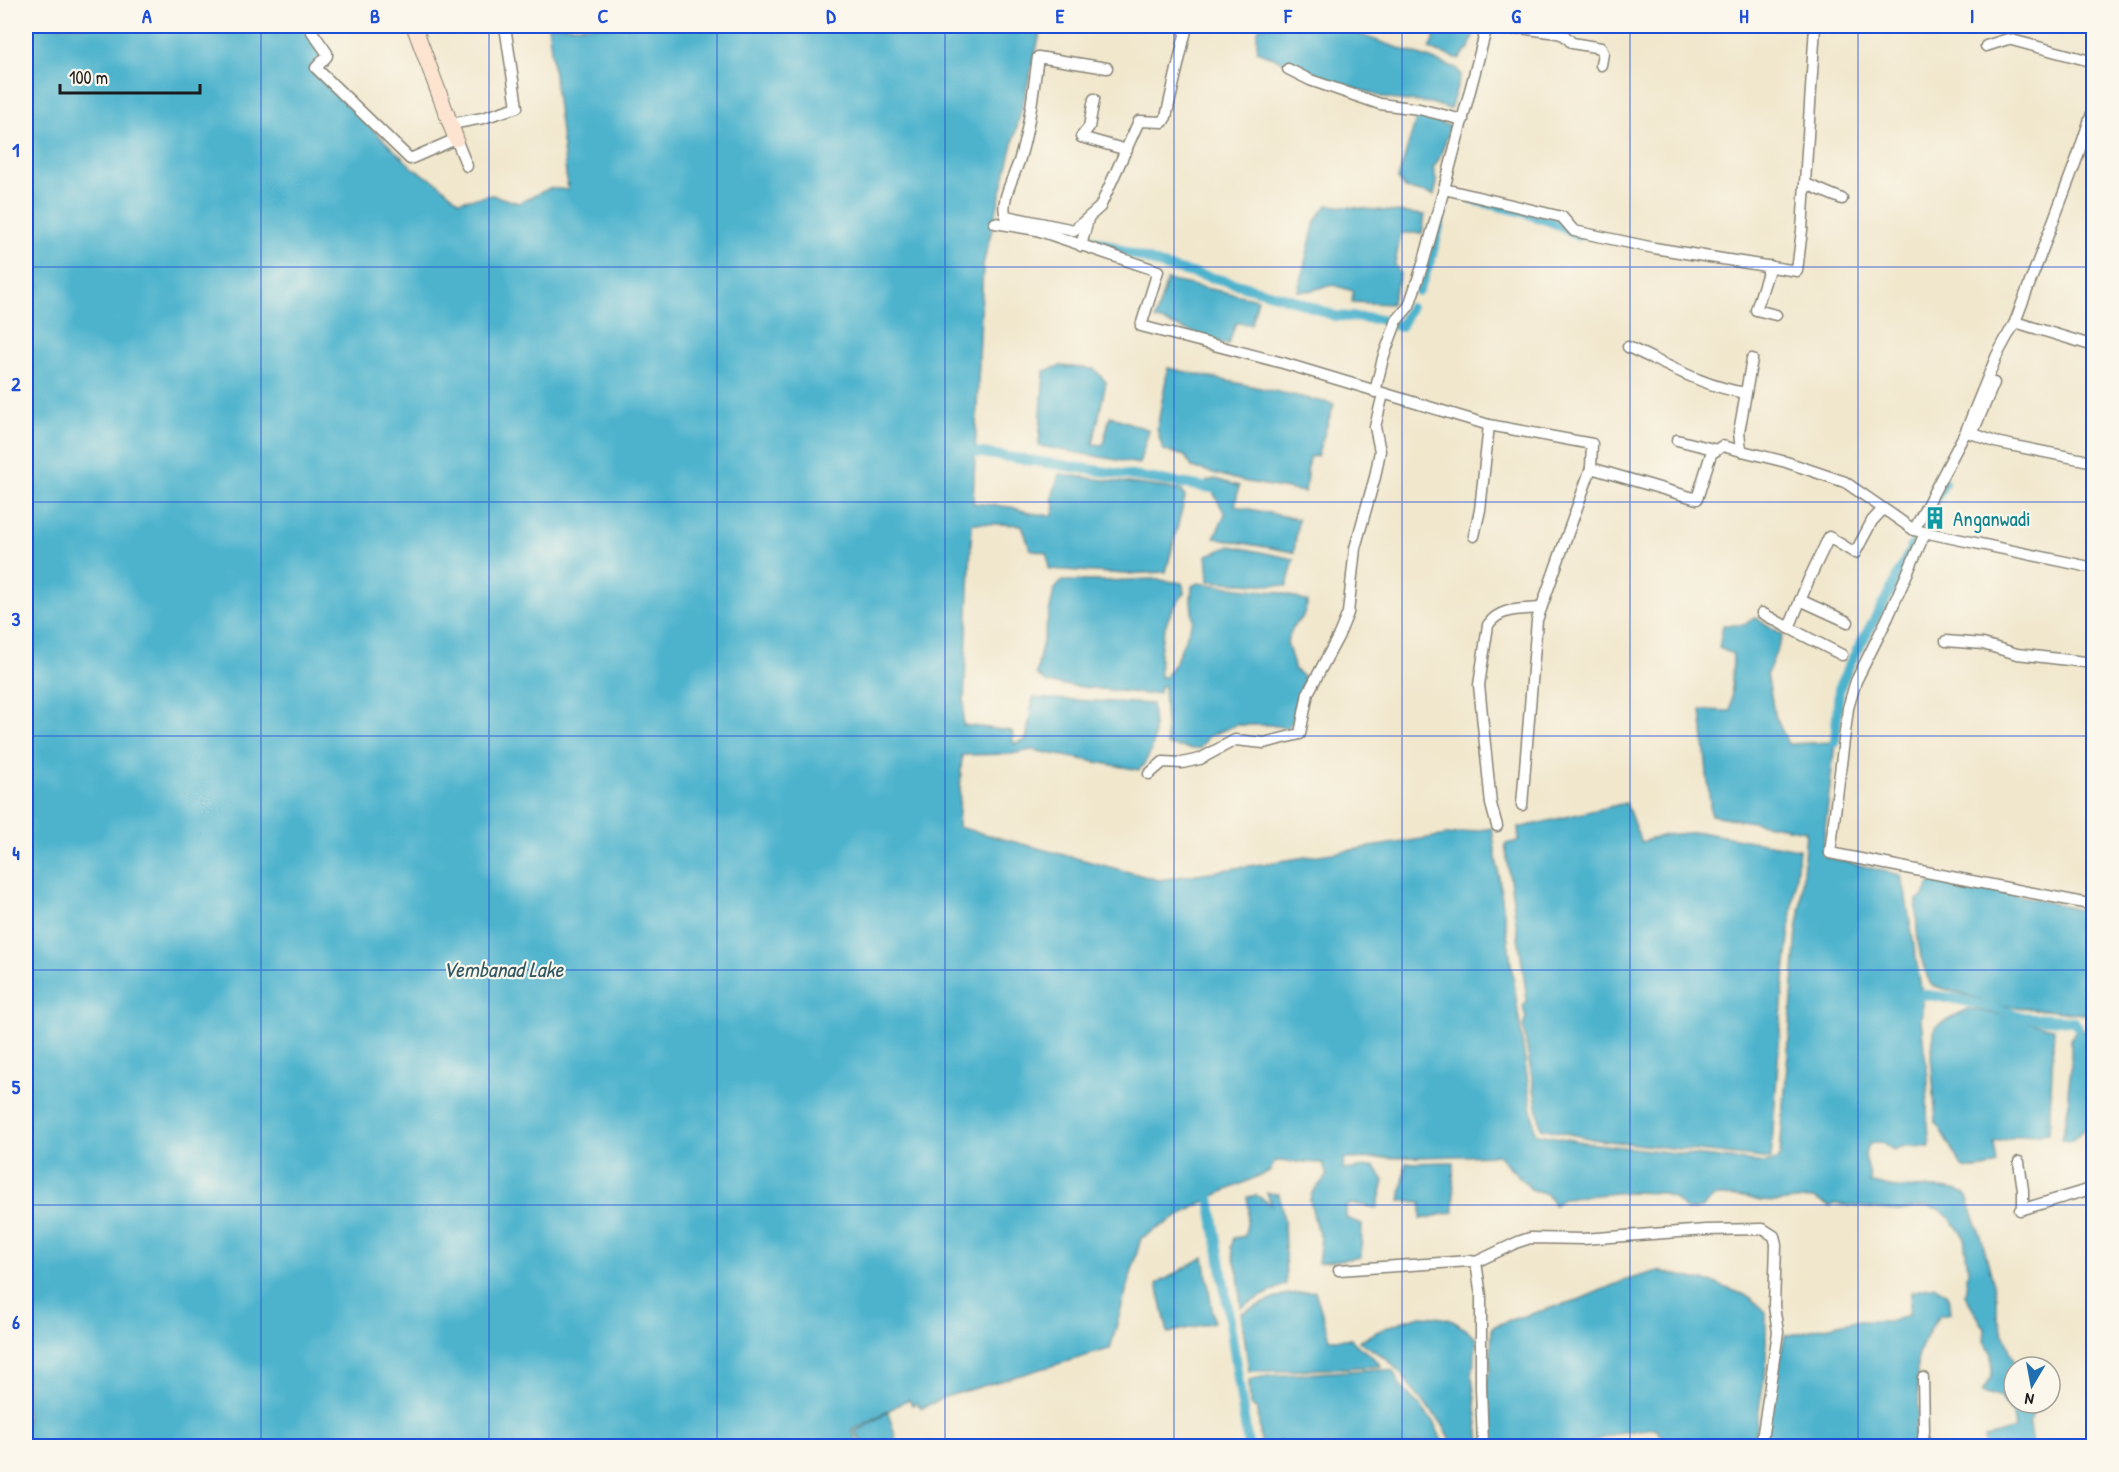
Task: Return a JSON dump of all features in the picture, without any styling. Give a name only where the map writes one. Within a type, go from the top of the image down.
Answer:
[{"type":"main road","points":[[414,26],[454,132]]},
{"type":"street","points":[[308,26],[327,53],[316,68],[410,159],[454,132],[483,118],[517,107],[506,26]]},
{"type":"street","points":[[1107,68],[1038,57],[1027,132],[1009,187],[1004,211],[1006,216],[1074,230],[1100,207],[1139,120],[1159,125],[1166,117],[1187,26]]},
{"type":"street","points":[[1149,774],[1163,762],[1182,763],[1200,759],[1235,740],[1264,743],[1300,734],[1308,693],[1348,613],[1355,548],[1380,451],[1376,427],[1379,393],[1394,326],[1408,306],[1423,264],[1487,26],[1506,30],[1521,28],[1564,35],[1572,43],[1601,48],[1603,53],[1601,65]]},
{"type":"street","points":[[1444,189],[1562,217],[1574,231],[1654,248],[1797,271],[1806,184],[1815,26]]},
{"type":"street","points":[[1986,46],[2008,39],[2094,62]]},
{"type":"street","points":[[1288,69],[1310,80],[1380,104],[1419,109],[1463,120]]},
{"type":"street","points":[[1094,99],[1089,128],[1081,137],[1126,150]]},
{"type":"street","points":[[1969,433],[1996,355],[2015,322],[2094,107]]},
{"type":"street","points":[[454,132],[467,166]]},
{"type":"street","points":[[1806,184],[1842,198]]},
{"type":"street","points":[[1081,245],[1088,219]]},
{"type":"street","points":[[995,223],[1037,230],[1158,271],[1141,326],[1283,363],[1489,425],[1592,444],[1591,468],[1537,620],[1522,805]]},
{"type":"street","points":[[1770,266],[1756,310],[1776,315]]},
{"type":"street","points":[[2015,322],[2094,346]]},
{"type":"street","points":[[1628,347],[1669,368],[1730,391],[1746,393]]},
{"type":"street","points":[[1741,451],[1739,432],[1752,359]]},
{"type":"street","points":[[1994,383],[1920,531],[1888,617],[1856,681],[1848,708],[1830,853],[2094,905]]},
{"type":"street","points":[[1474,536],[1480,510],[1489,425]]},
{"type":"street","points":[[1969,433],[1995,442],[2094,462]]},
{"type":"street","points":[[1677,440],[1717,450]]},
{"type":"street","points":[[1591,468],[1697,499],[1711,454],[1722,446],[1786,462],[1845,482],[1883,509],[1920,531],[2094,568]]},
{"type":"street","points":[[1789,628],[1829,537],[1855,553],[1872,521],[1883,509]]},
{"type":"street","points":[[1800,600],[1848,622]]},
{"type":"street","points":[[1497,826],[1491,804],[1479,686],[1488,626],[1493,617],[1502,612],[1541,608]]},
{"type":"street","points":[[1762,613],[1842,656]]},
{"type":"street","points":[[1946,641],[1983,644],[2017,654],[2094,663]]},
{"type":"street","points":[[2019,1162],[2023,1190],[2022,1210],[2094,1188]]},
{"type":"street","points":[[1339,1270],[1476,1262],[1530,1238],[1583,1239],[1706,1230],[1763,1229],[1774,1236],[1776,1244],[1774,1306],[1778,1332],[1761,1446]]},
{"type":"street","points":[[1476,1262],[1481,1296],[1483,1446]]},
{"type":"street","points":[[1922,1446],[1923,1378]]},
{"type":"water","name":"Vembanad Lake","points":[[26,26],[305,26],[325,54],[309,68],[414,169],[438,183],[459,201],[492,195],[519,203],[550,188],[568,190],[548,26],[1042,26],[983,265],[973,503],[1011,507],[1052,516],[1055,507],[1052,498],[1059,474],[1166,488],[1182,491],[1185,497],[1166,572],[1125,574],[1049,569],[1047,553],[1030,549],[1022,525],[972,523],[963,725],[1012,731],[1014,744],[1026,740],[1033,698],[1152,704],[1154,739],[1150,754],[1139,770],[1032,750],[1011,754],[962,755],[958,827],[1159,880],[1492,828],[1535,1132],[1596,1144],[1765,1163],[1777,1160],[1780,1154],[1806,831],[1711,815],[1701,710],[1731,711],[1733,654],[1719,648],[1723,625],[1744,625],[1755,617],[1783,635],[1767,674],[1774,713],[1788,744],[1835,742],[1822,856],[1901,875],[1905,892],[1923,1000],[1921,1021],[1928,1078],[1927,1114],[1930,1147],[1905,1146],[1893,1150],[1882,1142],[1869,1144],[1865,1156],[1871,1180],[1869,1182],[1894,1188],[1941,1188],[1966,1194],[1982,1240],[1997,1297],[1997,1316],[2012,1355],[2002,1355],[2002,1400],[2000,1397],[1982,1392],[1992,1375],[1991,1353],[1984,1341],[1985,1329],[1965,1295],[1968,1270],[1964,1237],[1952,1220],[1939,1209],[1926,1206],[1899,1211],[1834,1204],[1830,1207],[1814,1198],[1776,1202],[1746,1197],[1715,1196],[1702,1208],[1688,1211],[1675,1199],[1662,1193],[1628,1192],[1564,1198],[1554,1205],[1547,1194],[1531,1189],[1498,1155],[1344,1159],[1343,1170],[1375,1166],[1384,1181],[1377,1208],[1355,1204],[1346,1206],[1346,1218],[1362,1224],[1361,1257],[1318,1263],[1321,1237],[1310,1200],[1312,1193],[1327,1176],[1323,1163],[1275,1161],[1270,1171],[1214,1196],[1141,1238],[1110,1349],[945,1397],[922,1408],[916,1403],[912,1405],[909,1399],[852,1431],[859,1444],[855,1446],[26,1446]]},
{"type":"water","points":[[1260,26],[1335,26],[1456,68],[1461,75],[1450,109],[1431,103],[1388,99],[1310,73],[1257,51],[1257,33]]},
{"type":"water","points":[[1456,26],[1476,26],[1469,48],[1459,59],[1429,49],[1438,30]]},
{"type":"water","points":[[1417,116],[1451,126],[1439,159],[1433,168],[1437,183],[1434,195],[1405,188],[1398,179]]},
{"type":"water","points":[[1327,205],[1425,215],[1422,233],[1401,233],[1395,264],[1400,274],[1391,304],[1352,302],[1353,291],[1333,285],[1298,291],[1315,221]]},
{"type":"water","points":[[1167,280],[1258,299],[1251,324],[1236,323],[1228,345],[1155,319]]},
{"type":"water","points":[[1060,366],[1094,369],[1106,382],[1093,444],[1103,445],[1110,416],[1149,430],[1139,464],[1039,446],[1044,371]]},
{"type":"water","points":[[1168,368],[1334,404],[1317,456],[1309,457],[1305,492],[1242,481],[1192,467],[1185,456],[1163,450],[1157,429]]},
{"type":"water","points":[[1215,479],[1239,486],[1235,506],[1298,519],[1294,552],[1214,538],[1225,514],[1207,481]]},
{"type":"water","points":[[1231,546],[1294,559],[1287,586],[1209,581],[1207,555]]},
{"type":"water","points":[[1152,579],[1182,583],[1185,593],[1172,612],[1164,632],[1160,654],[1160,677],[1165,677],[1176,661],[1193,620],[1192,586],[1198,583],[1282,593],[1308,602],[1302,618],[1294,625],[1287,642],[1295,670],[1305,678],[1296,701],[1293,721],[1287,728],[1270,725],[1236,725],[1209,736],[1200,748],[1167,745],[1164,686],[1160,686],[1159,693],[1146,694],[1047,683],[1036,674],[1054,590],[1062,581]]},
{"type":"water","points":[[1626,803],[1641,842],[1665,835],[1699,832],[1799,849],[1783,991],[1771,1159],[1598,1140],[1541,1128],[1523,1026],[1526,1018],[1523,1007],[1527,1001],[1505,844],[1519,841],[1518,828]]},
{"type":"water","points":[[1931,882],[2013,894],[2093,913],[2093,1015],[2004,1006],[1931,985],[1920,954],[1916,911],[1917,900],[1923,896]]},
{"type":"water","points":[[1967,1009],[2054,1028],[2049,1133],[2018,1136],[1994,1143],[1997,1164],[1974,1169],[1962,1167],[1936,1122],[1931,1056],[1935,1027]]},
{"type":"water","points":[[2078,1027],[2093,1033],[2093,1123],[2071,1141],[2061,1140],[2069,1104],[2071,1038]]},
{"type":"water","points":[[1453,1162],[1454,1212],[1421,1219],[1421,1202],[1400,1201],[1406,1163]]},
{"type":"water","points":[[1267,1193],[1279,1194],[1284,1221],[1286,1284],[1241,1307],[1238,1273],[1231,1247],[1234,1238],[1245,1236],[1249,1208],[1247,1197],[1256,1195],[1272,1205]]},
{"type":"water","points":[[1204,1257],[1214,1322],[1168,1333],[1157,1284]]},
{"type":"water","points":[[1658,1271],[1714,1283],[1750,1297],[1766,1312],[1766,1367],[1753,1446],[1669,1446],[1656,1428],[1617,1433],[1580,1446],[1487,1446],[1487,1381],[1490,1370],[1492,1327],[1578,1300],[1623,1281]]},
{"type":"water","points":[[1935,1286],[1948,1294],[1950,1313],[1939,1316],[1925,1339],[1918,1358],[1918,1406],[1914,1431],[1920,1445],[1778,1446],[1779,1443],[1775,1437],[1764,1436],[1769,1403],[1785,1336],[1852,1321],[1892,1321],[1909,1315],[1911,1292]]},
{"type":"water","points":[[1315,1291],[1330,1339],[1351,1339],[1358,1347],[1375,1358],[1381,1366],[1249,1371],[1241,1313],[1283,1295]]},
{"type":"water","points":[[1421,1316],[1440,1317],[1452,1321],[1477,1339],[1472,1376],[1480,1442],[1453,1443],[1441,1422],[1402,1375],[1388,1360],[1359,1341],[1389,1326]]},
{"type":"water","points":[[1380,1369],[1393,1371],[1401,1387],[1434,1423],[1442,1441],[1417,1442],[1409,1446],[1288,1446],[1287,1442],[1278,1441],[1280,1446],[1261,1446],[1258,1410],[1250,1405],[1249,1380],[1266,1376]]},
{"type":"water","points":[[888,1412],[896,1438],[885,1446],[864,1446],[855,1432]]},
{"type":"water","name":"Vembanad Lake","points":[[2013,1415],[2032,1415],[2029,1424],[2032,1446],[1985,1446],[1984,1438],[2015,1429]]},
{"type":"waterway","points":[[1472,200],[1519,211],[1552,222],[1578,236]]},
{"type":"waterway","points":[[1418,291],[1434,250],[1443,206]]},
{"type":"waterway","points":[[1063,231],[1167,267],[1293,300],[1335,316],[1379,319],[1400,327],[1410,308]]},
{"type":"waterway","points":[[975,452],[1212,488]]},
{"type":"waterway","points":[[1835,742],[1839,689],[1850,663],[1888,595],[1944,483]]},
{"type":"waterway","points":[[1918,994],[1952,998],[2022,1017],[2073,1021],[2078,1027]]},
{"type":"waterway","points":[[1208,1186],[1248,1446]]},
{"type":"place","name":"Anganwadi","points":[[1935,518]]}]
